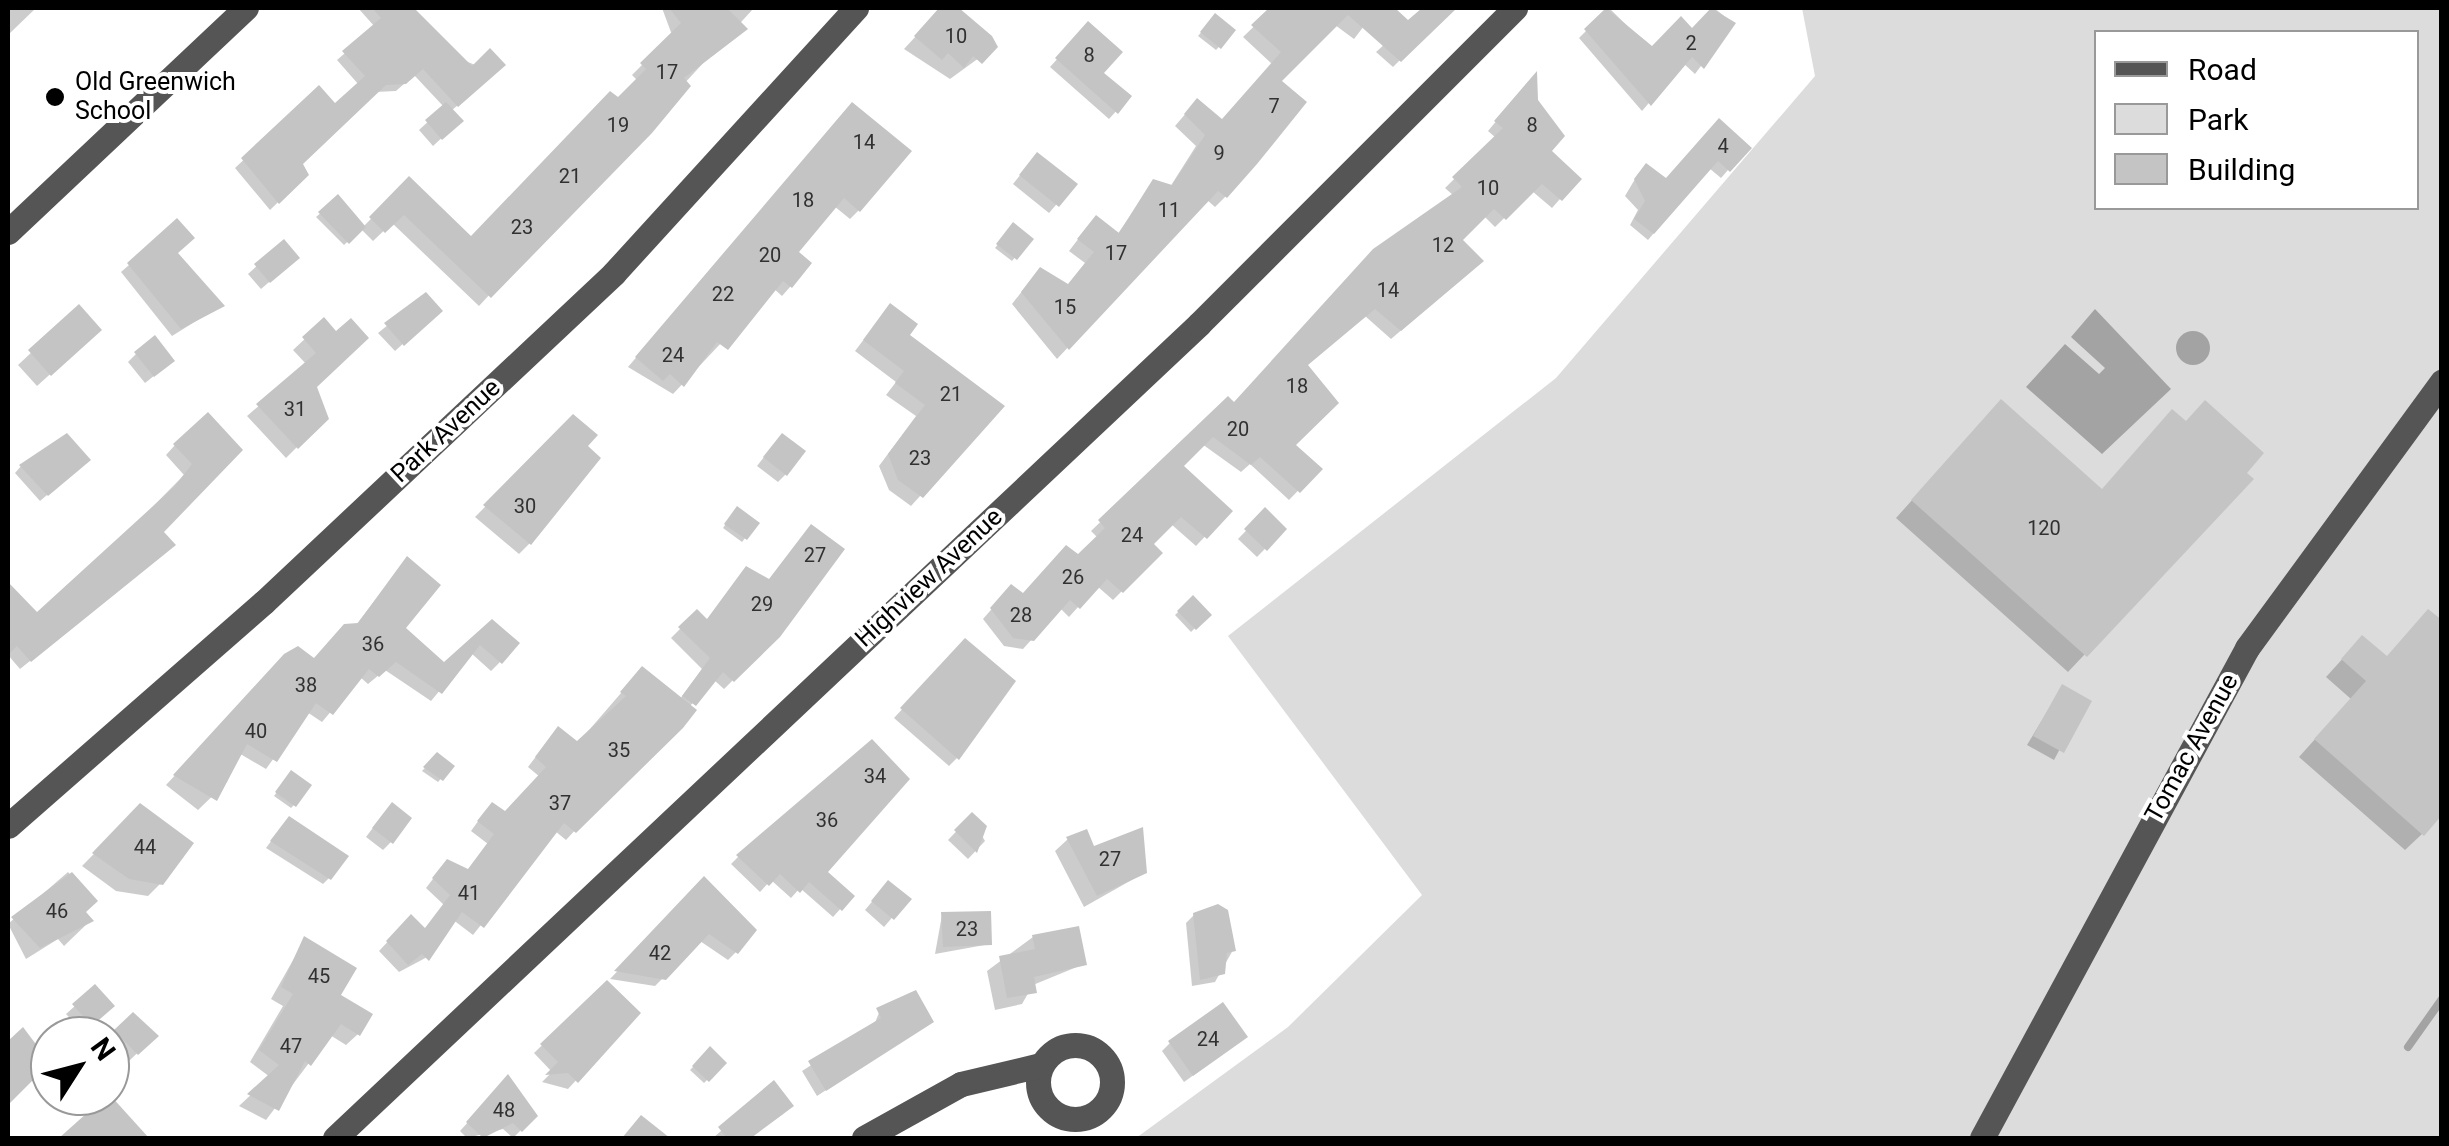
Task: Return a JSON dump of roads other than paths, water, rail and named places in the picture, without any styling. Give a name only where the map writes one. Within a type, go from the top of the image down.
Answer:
[{"type":"street","name":"Park Avenue","points":[[8,826],[264,602],[614,273],[856,8]]},
{"type":"street","name":"Highview Avenue","points":[[335,1138],[1199,324],[1515,8]]},
{"type":"street","points":[[8,232],[249,12]]},
{"type":"street","name":"Tomac Avenue","points":[[1982,1138],[2247,648],[2442,382]]},
{"type":"street","points":[[864,1138],[961,1084],[1041,1065]]},
{"type":"waterway","points":[[2408,1047],[2442,999]]},
{"type":"place","name":"Old Greenwich School","points":[[55,97]]}]
